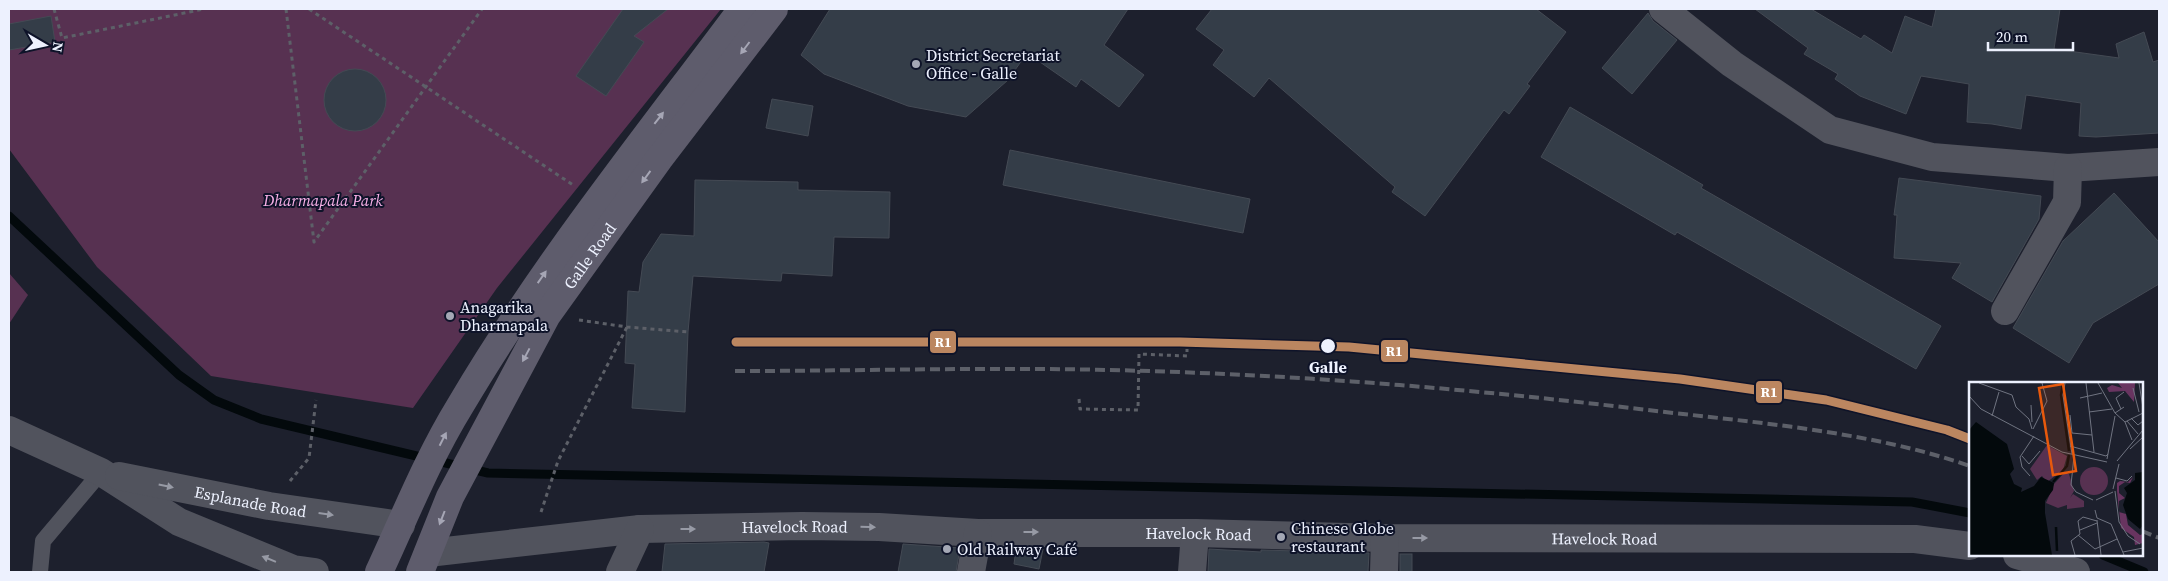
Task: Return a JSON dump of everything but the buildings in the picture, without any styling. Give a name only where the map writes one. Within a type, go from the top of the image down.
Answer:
[{"type":"highway","name":"Galle Road","points":[[379,572],[426,471],[459,407],[526,300],[597,201],[742,9]]},
{"type":"highway","name":"Galle Road","points":[[424,563],[457,484],[547,315],[659,159],[774,9]]},
{"type":"highway","points":[[392,572],[424,563],[399,529]]},
{"type":"street","points":[[1663,9],[1732,64],[1830,130],[1932,157],[2068,168],[2159,162]]},
{"type":"street","points":[[2005,311],[2067,202],[2068,168]]},
{"type":"street","name":"Esplanade Road","points":[[9,430],[101,472],[179,522],[293,569],[315,572]]},
{"type":"street","name":"Esplanade Road","points":[[101,472],[269,506],[399,529]]},
{"type":"street","name":"Havelock Road","points":[[424,563],[640,529],[860,526],[978,533],[1195,533],[1385,538],[1916,539],[1969,546]]},
{"type":"street","points":[[620,572],[640,529]]},
{"type":"street","points":[[971,572],[978,533]]},
{"type":"street","points":[[1192,572],[1195,533]]},
{"type":"street","points":[[1384,572],[1385,538]]},
{"type":"street","points":[[2020,556],[2076,572]]},
{"type":"lane","points":[[40,572],[43,541],[101,472]]},
{"type":"path","points":[[54,9],[62,38],[204,9]]},
{"type":"path","points":[[286,9],[314,242],[482,9]]},
{"type":"path","points":[[309,9],[597,201]]},
{"type":"path","points":[[547,315],[626,327],[688,332]]},
{"type":"path","points":[[558,462],[626,327]]},
{"type":"path","points":[[1079,399],[1080,409],[1138,410],[1139,354],[1187,356],[1187,349]]},
{"type":"path","points":[[309,458],[316,400]]},
{"type":"green space","name":"Dharmapala Park","points":[[9,9],[721,9],[497,288],[413,408],[211,376],[97,267],[9,149]]},
{"type":"green space","points":[[9,273],[28,295],[9,324]]},
{"type":"waterway","points":[[9,216],[179,375],[214,400],[261,419],[488,473],[1912,502],[1969,513]]},
{"type":"waterway","points":[[2105,556],[2144,572]]},
{"type":"railway","points":[[735,371],[1110,370],[1243,375],[1441,388],[1573,401],[1806,429],[1890,444],[1969,466]]},
{"type":"railway","points":[[2143,531],[2159,538]]},
{"type":"transit line","name":"R1","points":[[736,342],[1180,342],[1349,347],[1680,379],[1826,400],[1947,430],[1969,439]]},
{"type":"place","name":"District Secretariat Office - Galle","points":[[916,64]]},
{"type":"place","name":"Anagarika Dharmapala","points":[[450,316]]},
{"type":"place","name":"Galle","points":[[1328,346]]},
{"type":"place","name":"Chinese Globe restaurant","points":[[1281,537]]},
{"type":"place","name":"Old Railway Café","points":[[947,549]]}]
